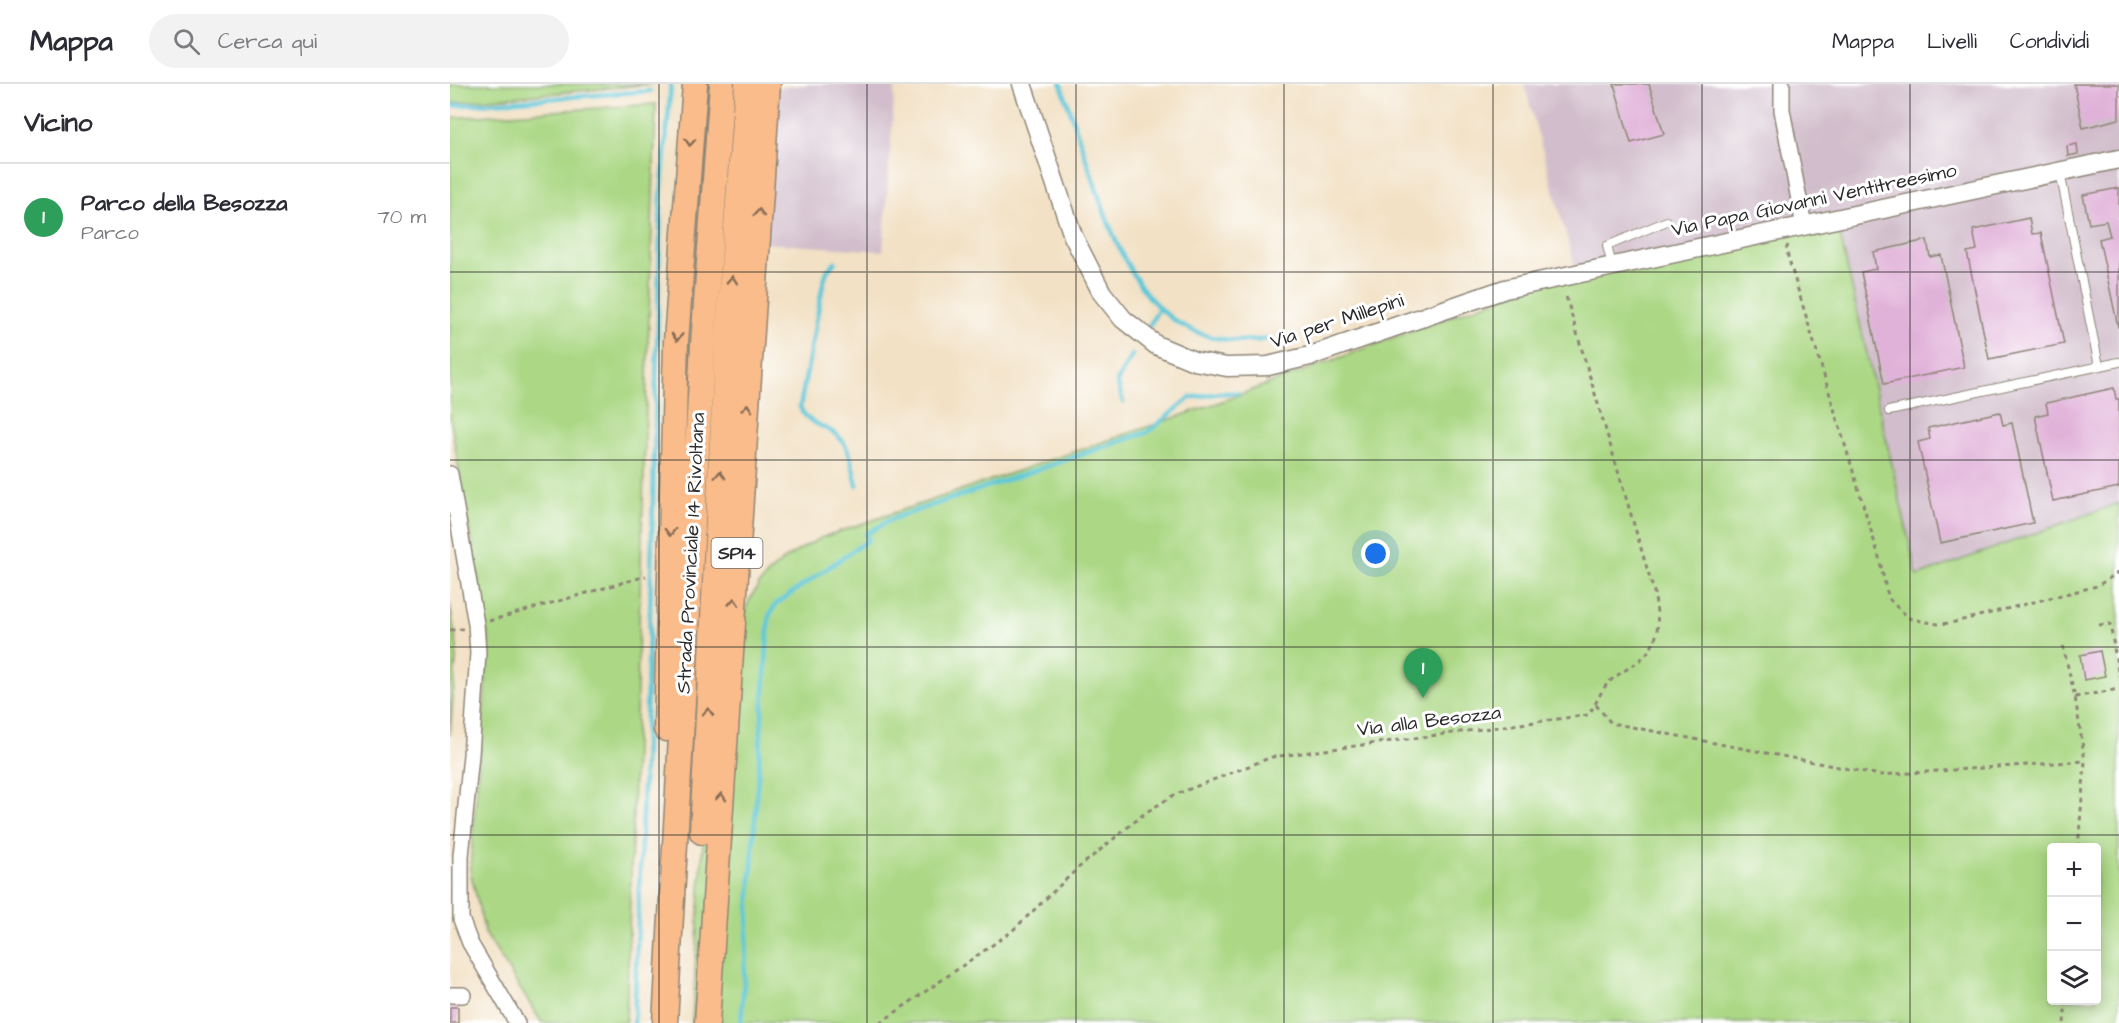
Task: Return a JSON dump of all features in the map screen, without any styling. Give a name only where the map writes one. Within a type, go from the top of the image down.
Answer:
[{"type":"highway","points":[[655,1023],[660,928],[676,341],[695,84]]},
{"type":"highway","name":"Strada Provinciale 14 Rivoltana","points":[[666,1023],[703,344],[722,84]]},
{"type":"highway","name":"Strada Provinciale 14 Rivoltana","points":[[692,1023],[727,345],[747,84]]},
{"type":"highway","name":"SP14","points":[[707,1023],[768,84]]},
{"type":"street","name":"Via per Millepini","points":[[1022,84],[1073,237],[1097,286],[1112,307],[1135,330],[1163,349],[1186,359],[1235,368],[1276,364],[1310,356],[1505,289],[1569,275]]},
{"type":"street","points":[[1782,84],[1782,110],[1804,226]]},
{"type":"street","name":"Via Papa Giovanni Ventitreesimo","points":[[1569,275],[2119,159]]},
{"type":"street","points":[[450,474],[469,626],[478,672],[461,856],[460,912],[470,943],[517,1023]]},
{"type":"lane","points":[[2060,172],[2099,366]]},
{"type":"lane","points":[[1612,265],[1607,246],[1667,220]]},
{"type":"lane","points":[[1889,411],[2119,362]]},
{"type":"path","points":[[1786,250],[1879,557],[1886,589],[1890,600],[1900,610],[1911,619],[1925,623],[1951,623],[2097,586],[2119,572]]},
{"type":"path","points":[[1569,275],[1567,301],[1654,592],[1659,620],[1657,636],[1650,651],[1605,685],[1596,705],[1611,723],[1880,775],[2085,761]]},
{"type":"path","points":[[464,637],[469,626],[646,576]]},
{"type":"path","points":[[2099,625],[2110,624],[2119,676]]},
{"type":"path","points":[[2063,646],[2085,761],[2078,843]]},
{"type":"path","points":[[2074,697],[2119,689]]},
{"type":"path","name":"Via alla Besozza","points":[[880,1023],[1011,932],[1077,869],[1145,813],[1174,795],[1272,757],[1579,717],[1588,715],[1596,705]]},
{"type":"path","points":[[2064,1023],[2066,1005]]},
{"type":"shaded area","points":[[809,84],[895,84],[883,251],[762,243],[775,88]]},
{"type":"shaded area","points":[[1524,84],[2119,84],[2119,514],[1915,578],[1578,278]]},
{"type":"green space","points":[[450,84],[652,84],[450,103]]},
{"type":"green space","points":[[656,104],[626,1023],[542,1023],[485,933],[470,870],[489,641],[450,418],[450,118]]},
{"type":"green space","points":[[1836,217],[1917,576],[2119,503],[2119,1023],[692,1023],[706,792],[747,605],[762,581],[788,557],[823,537],[1209,406],[1536,285]]},
{"type":"green space","points":[[450,604],[457,647],[450,736]]},
{"type":"building","points":[[1614,84],[1649,84],[1664,134],[1631,143]]},
{"type":"building","points":[[2074,84],[2119,84],[2119,119],[2083,128]]},
{"type":"building","points":[[2077,144],[2078,154],[2068,156],[2067,146]]},
{"type":"building","points":[[2119,188],[2118,327],[2099,239],[2110,236],[2106,221],[2089,224],[2083,195]]},
{"type":"building","points":[[2029,218],[2032,234],[2041,233],[2064,344],[1989,359],[1967,252],[1977,250],[1973,230]]},
{"type":"building","points":[[1927,240],[1930,257],[1941,255],[1964,367],[1884,384],[1861,272],[1876,269],[1873,252]]},
{"type":"building","points":[[2114,388],[2116,399],[2119,399],[2119,487],[2053,501],[2035,416],[2048,413],[2046,403]]},
{"type":"building","points":[[2000,412],[2003,425],[2012,423],[2033,523],[1940,543],[1918,442],[1930,439],[1928,428]]},
{"type":"building","points":[[2100,651],[2105,676],[2084,680],[2080,655]]},
{"type":"building","points":[[450,1007],[458,1007],[458,1023],[450,1023]]},
{"type":"waterway","points":[[634,1023],[650,612],[661,196],[671,84]]},
{"type":"waterway","points":[[1061,84],[1104,212],[1132,273],[1150,298],[1172,319],[1198,333],[1230,340],[1269,339]]},
{"type":"waterway","points":[[450,106],[650,91]]},
{"type":"waterway","points":[[835,262],[827,271],[823,284],[800,407],[813,422],[841,439],[849,455],[857,485]]},
{"type":"waterway","points":[[1149,326],[1159,308]]},
{"type":"waterway","points":[[1123,402],[1117,381],[1132,355]]},
{"type":"waterway","points":[[741,1023],[769,616],[776,604],[868,540],[866,534],[892,519],[1148,432],[1190,398],[1220,393],[1238,393]]},
{"type":"place","name":"Parco della Besozza","points":[[1423,698]]}]
